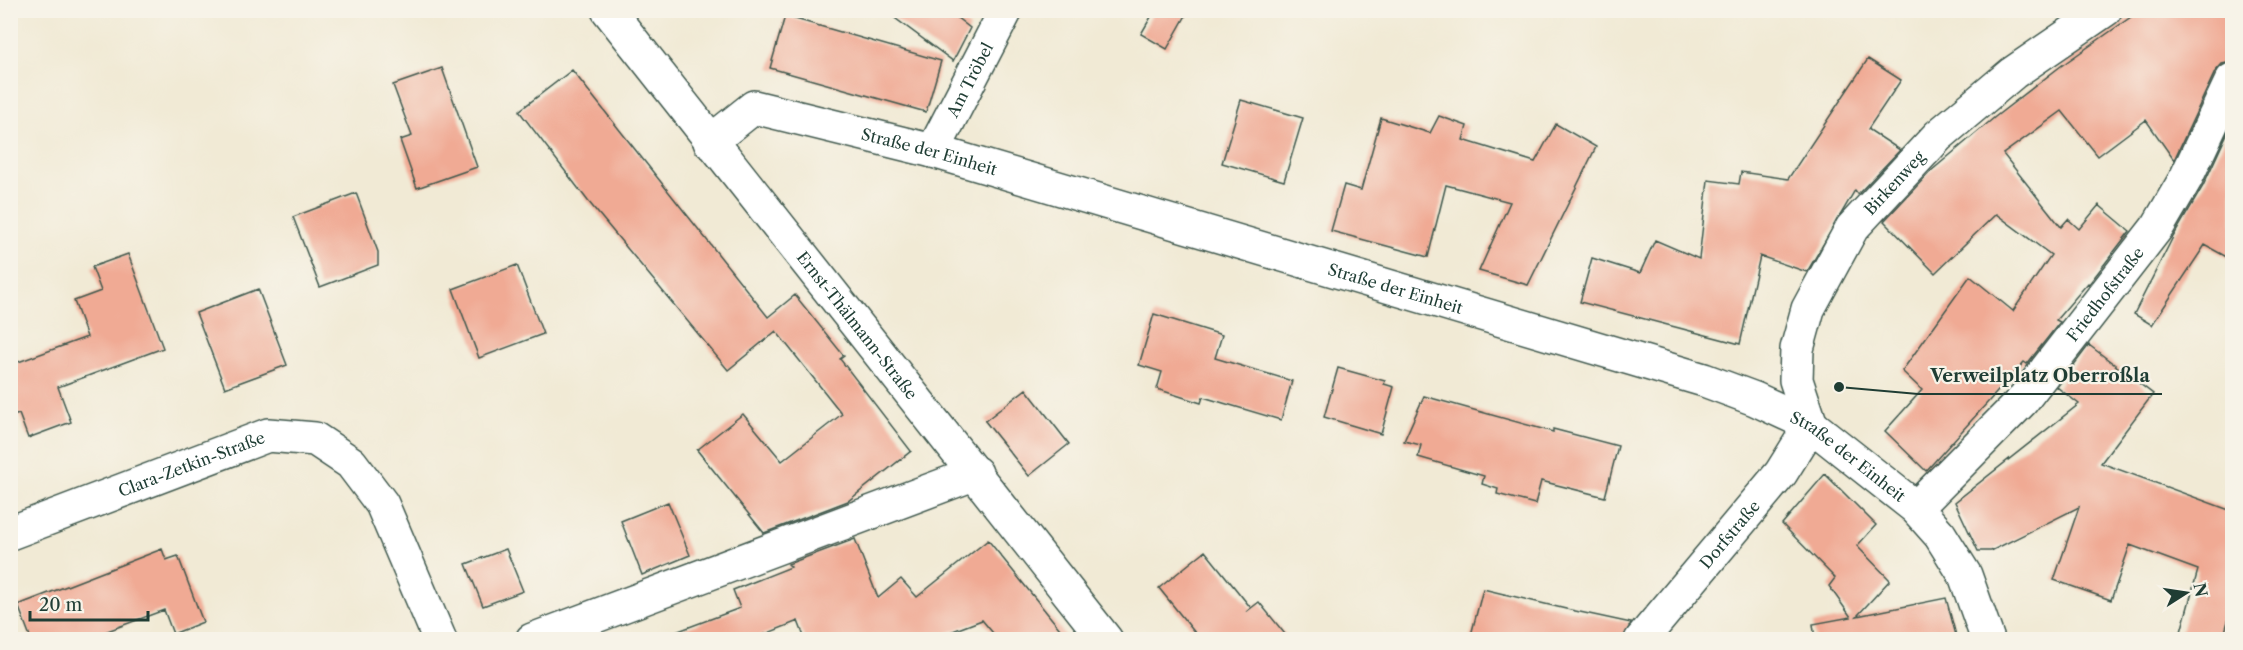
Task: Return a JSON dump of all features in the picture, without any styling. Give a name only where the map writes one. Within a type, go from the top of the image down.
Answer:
[{"type":"street","name":"Ernst-Thälmann-Straße","points":[[608,10],[710,142],[1106,639]]},
{"type":"street","name":"Am Tröbel","points":[[933,152],[1006,10]]},
{"type":"street","name":"Birkenweg","points":[[1811,424],[1796,380],[1797,349],[1808,309],[1852,228],[1938,136],[2013,73],[2105,10]]},
{"type":"street","name":"Friedhofstraße","points":[[1916,508],[2022,401],[2158,226],[2186,178],[2232,80]]},
{"type":"street","name":"Straße der Einheit","points":[[710,142],[754,107],[933,152],[1704,380],[1755,399],[1811,424],[1916,508],[1940,535],[1965,575],[1988,639]]},
{"type":"street","name":"Dorfstraße","points":[[1641,639],[1781,473],[1798,450],[1811,424]]},
{"type":"street","name":"Clara-Zetkin-Straße","points":[[10,533],[268,435],[315,439],[351,463],[382,504],[440,639]]},
{"type":"street","points":[[533,639],[976,473]]},
{"type":"building","points":[[884,10],[947,10],[970,28],[953,61]]},
{"type":"building","points":[[1155,10],[1189,10],[1167,49],[1141,34]]},
{"type":"building","points":[[2141,10],[2225,10],[2232,25],[2232,62],[2222,64],[2215,72],[2174,160],[2146,120],[2098,156],[2062,111],[2003,154],[2061,227],[2068,219],[2079,229],[2099,205],[2130,231],[2089,284],[2056,320],[2060,322],[2027,364],[2024,362],[1926,471],[1885,431],[1922,390],[1902,371],[1970,276],[2013,311],[2051,255],[1996,214],[1935,273],[1884,221],[1931,171],[1995,117],[2061,66]]},
{"type":"building","points":[[785,16],[941,61],[926,112],[770,68]]},
{"type":"building","points":[[1868,59],[1901,80],[1868,129],[1900,150],[1858,194],[1855,190],[1807,272],[1760,256],[1740,344],[1580,302],[1592,258],[1640,273],[1655,240],[1699,259],[1708,180],[1739,184],[1741,172],[1788,179]]},
{"type":"building","points":[[442,68],[477,167],[417,188],[400,140],[412,136],[393,85]]},
{"type":"building","points":[[572,70],[768,317],[795,295],[844,356],[840,359],[911,451],[848,501],[764,533],[697,450],[743,414],[782,461],[842,414],[776,331],[728,370],[588,201],[519,111]]},
{"type":"building","points":[[1241,100],[1303,118],[1284,181],[1222,163]]},
{"type":"building","points":[[1439,116],[1467,126],[1463,140],[1535,162],[1556,124],[1596,147],[1528,285],[1479,271],[1510,202],[1446,185],[1428,257],[1331,231],[1344,185],[1361,190],[1381,118],[1430,133]]},
{"type":"building","points":[[2232,123],[2232,260],[2205,245],[2152,325],[2134,314],[2173,237],[2203,186]]},
{"type":"building","points":[[356,193],[378,252],[378,265],[320,287],[293,217]]},
{"type":"building","points":[[128,254],[163,348],[58,387],[71,422],[28,438],[19,414],[10,417],[10,365],[87,337],[74,301],[101,291],[92,267]]},
{"type":"building","points":[[517,265],[543,334],[479,358],[453,289]]},
{"type":"building","points":[[258,289],[287,365],[225,388],[196,313]]},
{"type":"building","points":[[1154,314],[1222,335],[1215,358],[1292,381],[1281,420],[1203,397],[1201,403],[1157,389],[1162,372],[1139,365]]},
{"type":"building","points":[[2089,345],[2153,394],[2101,463],[2232,511],[2232,607],[2223,639],[2179,639],[2198,570],[2130,545],[2111,600],[2054,580],[2079,507],[1991,551],[1978,551],[1955,502],[2079,404],[2057,387]]},
{"type":"building","points":[[1338,368],[1385,381],[1384,384],[1394,387],[1381,434],[1324,417]]},
{"type":"building","points":[[1026,389],[1069,444],[1029,476],[985,421]]},
{"type":"building","points":[[1424,396],[1553,432],[1553,429],[1618,446],[1605,497],[1541,481],[1535,504],[1497,494],[1498,489],[1482,484],[1484,476],[1418,457],[1421,445],[1404,441]]},
{"type":"building","points":[[1825,474],[1876,525],[1857,546],[1890,580],[1857,616],[1946,598],[1957,639],[1815,639],[1813,624],[1851,617],[1829,586],[1835,578],[1782,524]]},
{"type":"building","points":[[668,502],[690,555],[642,575],[621,521]]},
{"type":"building","points":[[855,539],[878,598],[901,579],[917,597],[988,540],[1068,639],[998,639],[982,620],[932,639],[805,639],[798,621],[753,639],[665,639],[665,636],[740,608],[733,590],[791,567],[788,564]]},
{"type":"building","points":[[162,549],[166,560],[178,556],[203,622],[173,634],[164,610],[86,639],[31,639],[18,605]]},
{"type":"building","points":[[506,549],[523,591],[483,606],[466,564]]},
{"type":"building","points":[[1205,551],[1251,608],[1246,612],[1259,602],[1289,639],[1200,639],[1159,588]]},
{"type":"building","points":[[1483,589],[1631,623],[1623,639],[1470,639]]},
{"type":"place","name":"Verweilplatz Oberroßla","points":[[1839,387]]}]
